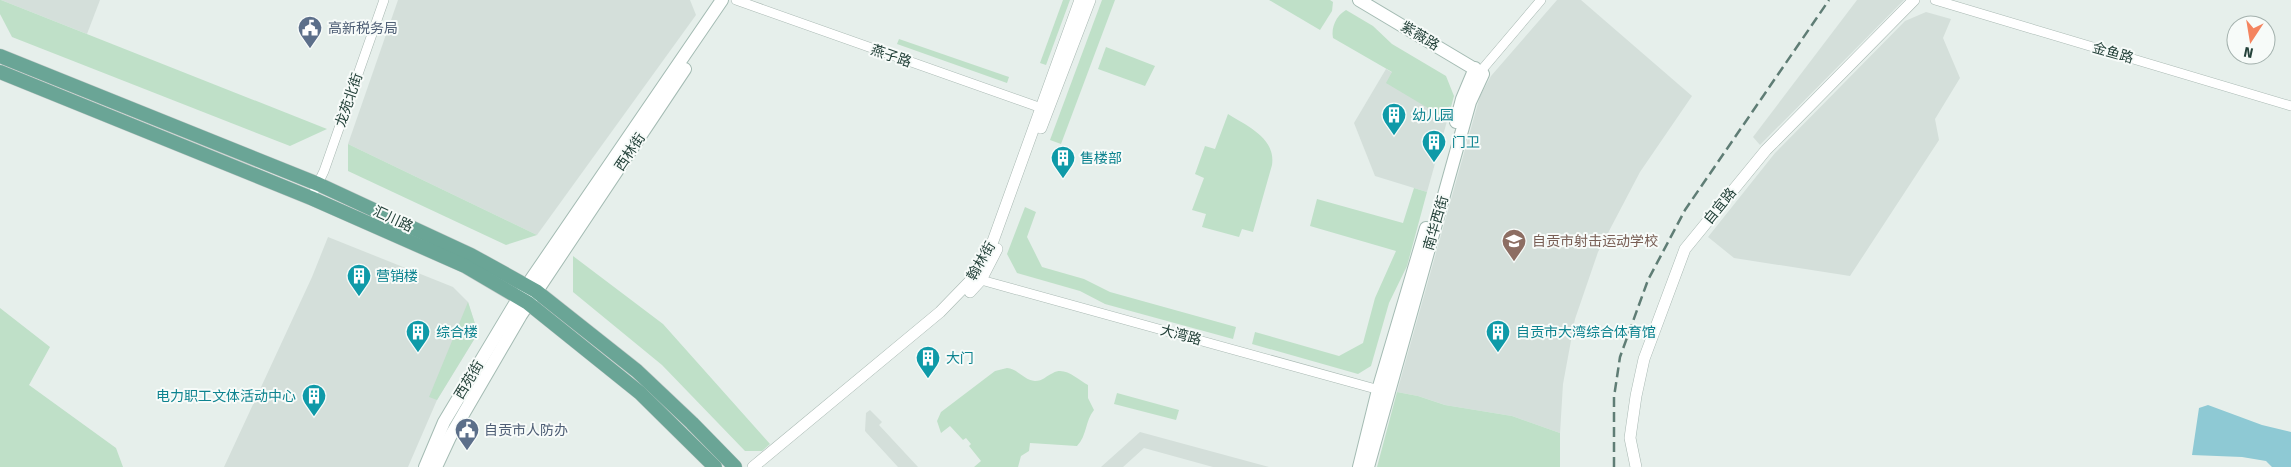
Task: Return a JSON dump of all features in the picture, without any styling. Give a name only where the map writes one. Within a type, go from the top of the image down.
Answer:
[{"type":"main road","name":"西林街","points":[[527,294],[722,0]]},
{"type":"main road","name":"西林街","points":[[527,294],[731,0]]},
{"type":"main road","name":"紫薇路","points":[[1359,0],[1477,70]]},
{"type":"main road","name":"汇川路","points":[[0,56],[318,184],[472,255],[637,371],[692,422],[735,467]]},
{"type":"main road","name":"南华西街","points":[[1359,467],[1470,102],[1482,74],[1477,70]]},
{"type":"main road","name":"汇川路","points":[[0,72],[311,198],[527,294],[640,393],[715,467]]},
{"type":"main road","name":"西苑街","points":[[425,467],[444,422],[527,294]]},
{"type":"main road","points":[[436,467],[450,437],[527,294]]},
{"type":"main road","name":"南华西街","points":[[1368,467],[1383,391]]},
{"type":"street","name":"龙苑北街","points":[[311,198],[318,184],[384,0]]},
{"type":"street","name":"燕子路","points":[[736,0],[1044,109]]},
{"type":"street","name":"翰林街","points":[[765,467],[950,312],[995,254],[1080,0]]},
{"type":"street","name":"翰林街","points":[[1044,109],[1090,0]]},
{"type":"street","name":"南华西街","points":[[1477,70],[1541,0]]},
{"type":"street","name":"自宜路","points":[[1636,467],[1630,438],[1644,359],[1685,249],[1766,150],[1914,0]]},
{"type":"street","name":"金鱼路","points":[[1935,0],[2291,106]]},
{"type":"street","name":"翰林街","points":[[753,467],[940,312],[978,277]]},
{"type":"street","name":"大湾路","points":[[978,277],[1383,391]]},
{"type":"shaded area","points":[[1,0],[100,0],[87,34]]},
{"type":"shaded area","points":[[398,0],[690,0],[696,15],[537,235],[348,144]]},
{"type":"shaded area","name":"自贡市射击运动学校","points":[[1557,0],[1581,0],[1692,96],[1640,172],[1598,252],[1575,319],[1563,384],[1560,433],[1512,416],[1445,405],[1418,396],[1397,392],[1480,96],[1491,76]]},
{"type":"shaded area","points":[[1857,0],[1904,0],[1760,145],[1753,137]]},
{"type":"shaded area","points":[[1926,12],[1951,19],[1943,38],[1960,78],[1935,119],[1939,140],[1850,276],[1734,258],[1708,237],[1775,153],[1905,21]]},
{"type":"shaded area","points":[[1386,69],[1451,107],[1427,192],[1375,176],[1354,123]]},
{"type":"shaded area","points":[[328,237],[453,287],[468,302],[478,333],[437,400],[408,467],[224,467],[312,277]]},
{"type":"shaded area","points":[[870,410],[882,422],[879,425],[918,467],[898,467],[865,431],[866,413]]},
{"type":"shaded area","points":[[1140,432],[1269,467],[1213,467],[1144,448],[1123,467],[1101,467]]},
{"type":"green space","points":[[0,0],[327,129],[290,146],[12,37],[0,14]]},
{"type":"green space","points":[[1063,0],[1070,0],[1046,65],[1040,63]]},
{"type":"green space","points":[[1102,0],[1115,0],[1061,144],[1050,140]]},
{"type":"green space","points":[[1269,0],[1330,0],[1333,2],[1332,11],[1320,30]]},
{"type":"green space","points":[[1346,10],[1373,26],[1392,44],[1446,76],[1454,96],[1451,107],[1449,106],[1443,117],[1386,83],[1392,72],[1333,38],[1335,22],[1339,15]]},
{"type":"green space","points":[[899,39],[1009,77],[1007,83],[897,44]]},
{"type":"green space","points":[[1106,47],[1155,66],[1145,86],[1098,69]]},
{"type":"green space","points":[[1228,114],[1259,134],[1265,140],[1272,156],[1272,165],[1253,232],[1242,229],[1239,237],[1202,227],[1206,214],[1192,210],[1204,178],[1195,174],[1205,146],[1215,149]]},
{"type":"green space","points":[[348,144],[537,235],[506,245],[348,171]]},
{"type":"green space","points":[[1414,188],[1427,192],[1407,266],[1389,303],[1371,366],[1358,374],[1252,344],[1255,332],[1339,356],[1363,343],[1375,298],[1396,251],[1310,226],[1317,199],[1403,223]]},
{"type":"green space","points":[[1025,207],[1036,212],[1027,237],[1042,267],[1084,279],[1110,292],[1236,327],[1233,339],[1105,304],[1080,291],[1017,273],[1007,254]]},
{"type":"green space","points":[[573,256],[663,324],[770,444],[762,451],[745,451],[662,365],[573,292]]},
{"type":"green space","points":[[468,302],[478,333],[437,400],[429,397]]},
{"type":"green space","points":[[0,308],[50,347],[29,385],[116,448],[123,467],[0,467]]},
{"type":"green space","points":[[1007,368],[1035,381],[1058,371],[1067,372],[1088,385],[1088,398],[1094,410],[1083,438],[1077,446],[1030,443],[1029,451],[1021,456],[1018,467],[974,467],[981,461],[969,446],[971,444],[966,438],[963,440],[950,426],[941,433],[937,421],[941,412],[995,371]]},
{"type":"green space","points":[[1397,392],[1418,396],[1445,405],[1512,416],[1560,433],[1560,467],[1377,467]]},
{"type":"green space","points":[[1117,393],[1179,410],[1176,420],[1114,404]]},
{"type":"water","points":[[2208,405],[2262,425],[2291,432],[2291,467],[2272,467],[2266,461],[2242,457],[2192,455],[2199,408]]},
{"type":"railway","points":[[1614,467],[1614,397],[1620,357],[1648,280],[1685,210],[1829,0]]},
{"type":"place","name":"高新税务局","points":[[310,49]]},
{"type":"place","name":"幼儿园","points":[[1394,136]]},
{"type":"place","name":"门卫","points":[[1434,163]]},
{"type":"place","name":"售楼部","points":[[1063,179]]},
{"type":"place","name":"自贡市射击运动学校","points":[[1514,262]]},
{"type":"place","name":"营销楼","points":[[359,297]]},
{"type":"place","name":"综合楼","points":[[418,353]]},
{"type":"place","name":"自贡市大湾综合体育馆","points":[[1498,353]]},
{"type":"place","name":"大门","points":[[928,379]]},
{"type":"place","name":"电力职工文体活动中心","points":[[314,417]]},
{"type":"place","name":"自贡市人防办","points":[[467,451]]}]
